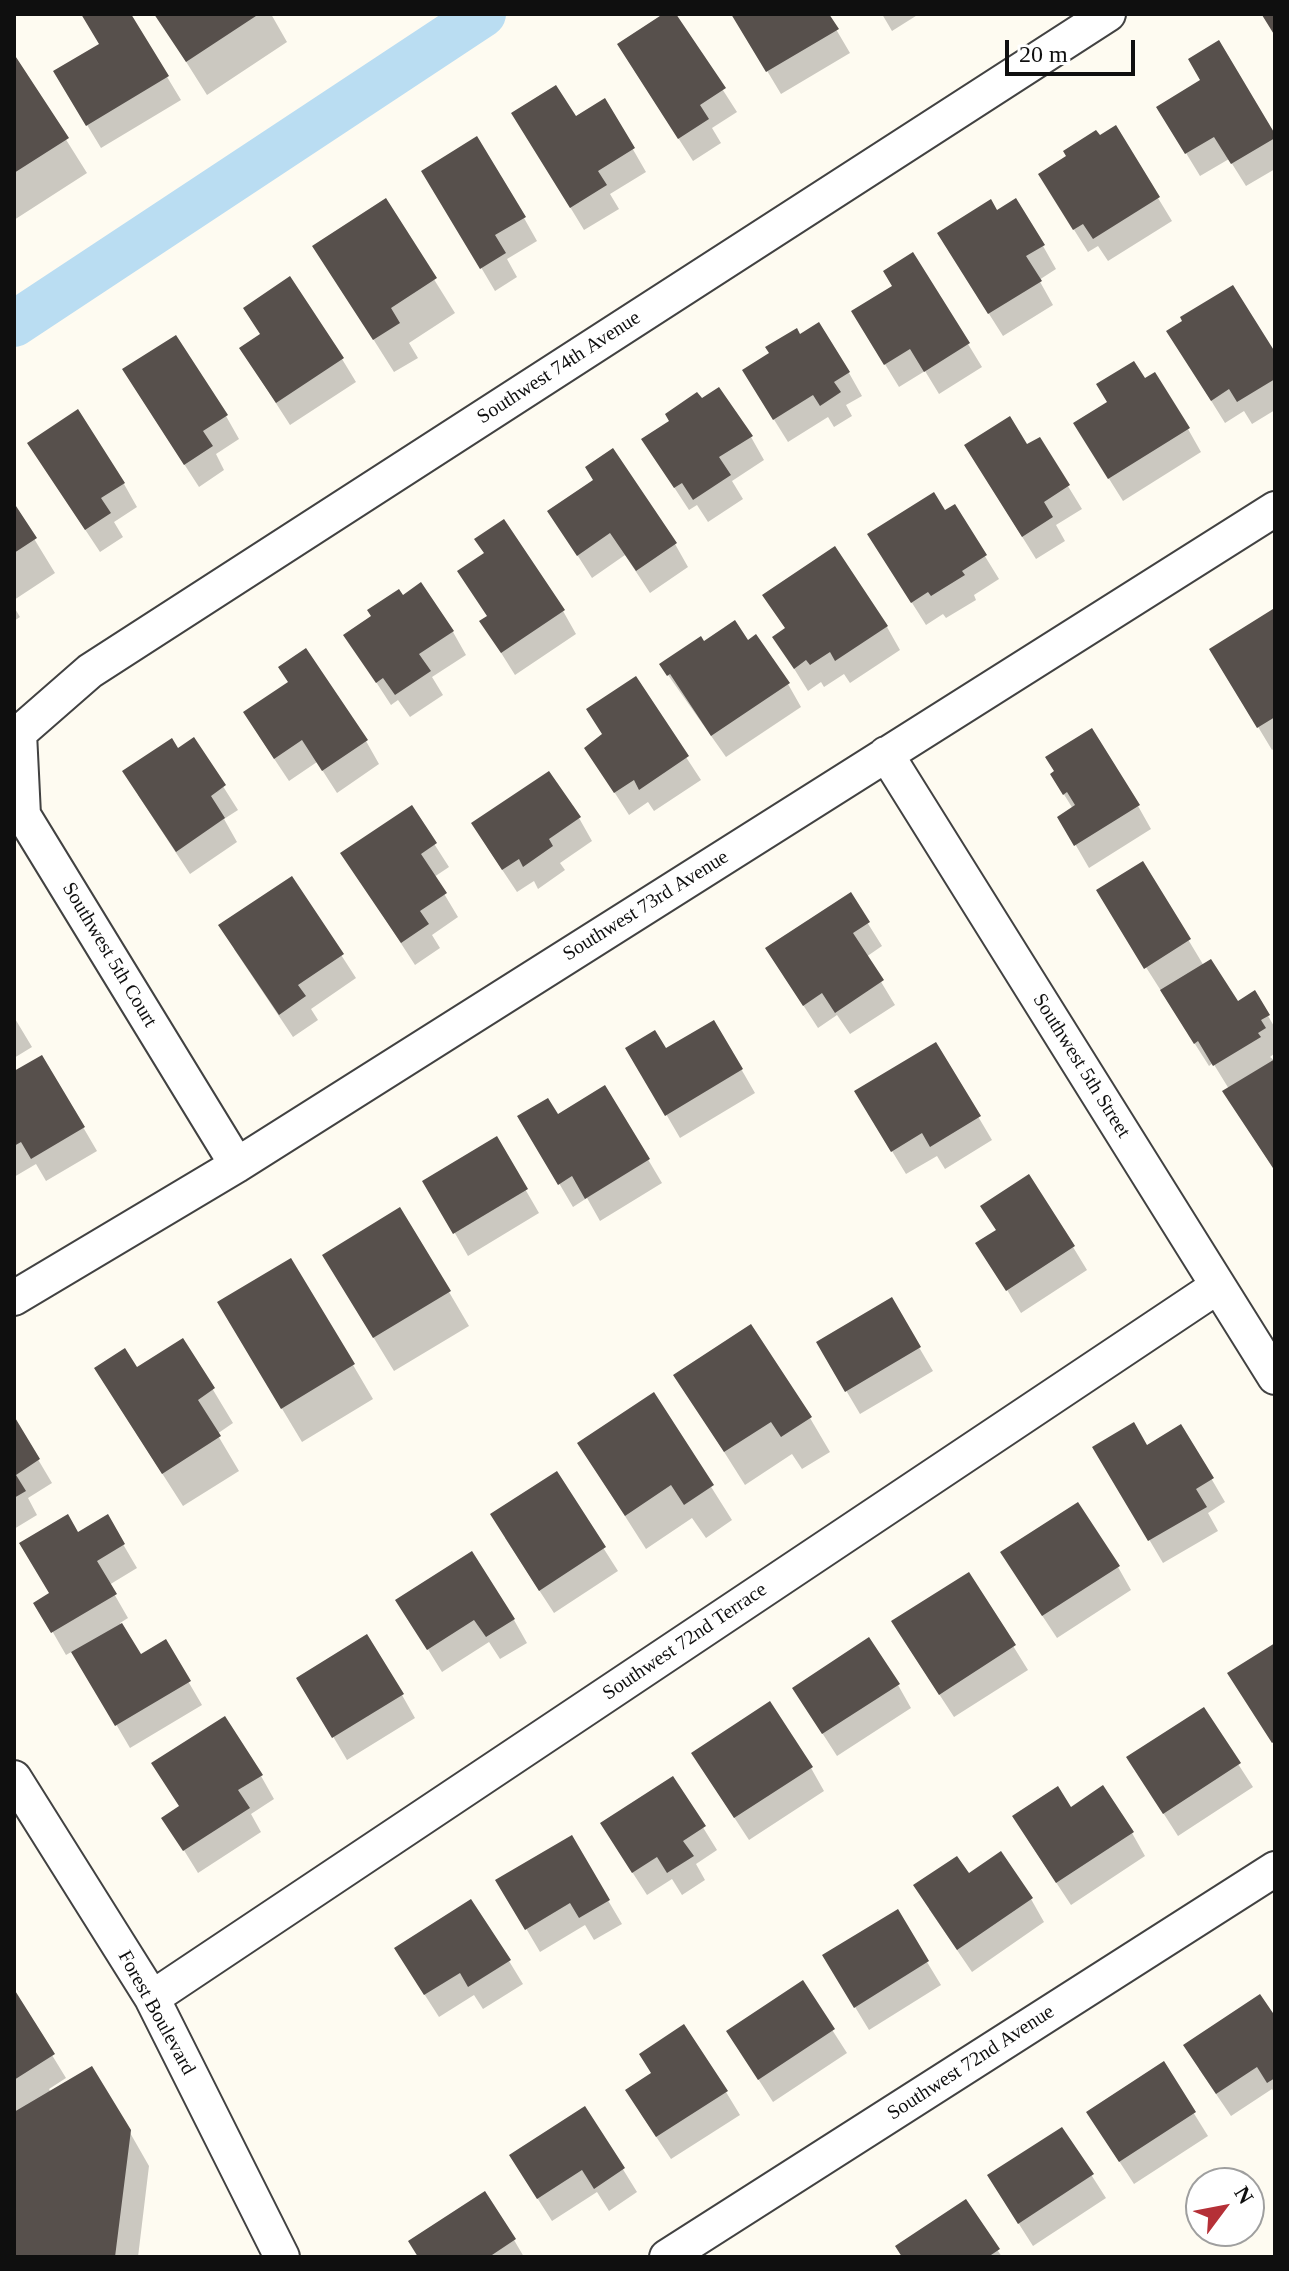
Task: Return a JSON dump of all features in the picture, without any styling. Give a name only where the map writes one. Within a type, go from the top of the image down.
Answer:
[{"type":"street","name":"Southwest 74th Avenue","points":[[19,733],[90,671],[1108,14]]},
{"type":"street","name":"Southwest 73rd Avenue","points":[[14,1298],[237,1165],[1275,509]]},
{"type":"street","name":"Southwest 5th Court","points":[[19,733],[23,815],[237,1165]]},
{"type":"street","name":"Southwest 5th Street","points":[[886,754],[1275,1377]]},
{"type":"street","name":"Southwest 72nd Terrace","points":[[152,1998],[1218,1286]]},
{"type":"street","name":"Forest Boulevard","points":[[14,1778],[152,1998],[282,2257]]},
{"type":"street","name":"Southwest 72nd Avenue","points":[[667,2257],[1275,1869]]},
{"type":"building","points":[[81,14],[131,14],[169,76],[86,126],[53,71],[99,44]]},
{"type":"building","points":[[154,14],[259,14],[186,62]]},
{"type":"building","points":[[663,14],[676,14],[726,88],[700,105],[709,119],[678,139],[617,44]]},
{"type":"building","points":[[731,14],[829,14],[839,29],[766,72]]},
{"type":"building","points":[[1275,14],[1275,36],[1262,15]]},
{"type":"building","points":[[1219,40],[1275,134],[1275,138],[1231,164],[1214,137],[1185,154],[1156,107],[1200,80],[1188,59]]},
{"type":"building","points":[[14,54],[69,138],[14,173]]},
{"type":"building","points":[[556,85],[576,116],[605,98],[635,148],[598,171],[607,185],[570,208],[511,113]]},
{"type":"building","points":[[1116,125],[1160,197],[1093,239],[1083,224],[1073,230],[1038,174],[1066,156],[1063,151],[1096,130],[1100,135]]},
{"type":"building","points":[[477,136],[526,217],[495,235],[506,253],[480,269],[421,171]]},
{"type":"building","points":[[386,198],[437,278],[391,308],[400,323],[373,340],[312,246]]},
{"type":"building","points":[[1016,198],[1045,245],[1026,256],[1042,281],[988,314],[937,233],[991,199],[997,210]]},
{"type":"building","points":[[913,252],[970,343],[924,372],[910,349],[884,365],[851,311],[892,286],[883,271]]},
{"type":"building","points":[[290,276],[344,358],[276,403],[239,348],[260,334],[243,308]]},
{"type":"building","points":[[1233,285],[1275,352],[1275,379],[1237,402],[1229,389],[1211,401],[1166,331],[1182,321],[1180,317]]},
{"type":"building","points":[[819,322],[850,372],[834,382],[841,392],[820,406],[813,395],[773,420],[742,370],[769,353],[765,347],[797,328],[800,334]]},
{"type":"building","points":[[176,335],[228,415],[203,431],[213,446],[184,465],[122,369]]},
{"type":"building","points":[[1134,361],[1145,378],[1155,372],[1190,428],[1108,479],[1073,423],[1107,402],[1096,384]]},
{"type":"building","points":[[719,387],[753,436],[719,457],[731,475],[693,500],[682,483],[674,488],[641,439],[669,421],[665,414],[697,392],[702,398]]},
{"type":"building","points":[[78,409],[125,483],[101,498],[111,513],[85,530],[27,443]]},
{"type":"building","points":[[1010,416],[1027,444],[1040,437],[1070,485],[1044,502],[1053,517],[1022,537],[964,445]]},
{"type":"building","points":[[613,448],[677,543],[636,571],[610,533],[577,556],[547,511],[593,480],[585,467]]},
{"type":"building","points":[[934,492],[945,510],[955,504],[987,555],[962,571],[965,575],[931,596],[928,592],[911,603],[867,534]]},
{"type":"building","points":[[14,503],[37,538],[14,553]]},
{"type":"building","points":[[504,519],[565,610],[501,653],[479,621],[487,616],[457,571],[484,553],[474,539]]},
{"type":"building","points":[[835,546],[888,626],[835,661],[830,652],[810,665],[806,660],[794,669],[772,637],[785,628],[762,595]]},
{"type":"building","points":[[421,582],[454,631],[419,654],[431,671],[395,695],[383,678],[376,683],[343,635],[371,616],[367,610],[399,589],[403,595]]},
{"type":"building","points":[[1273,609],[1275,717],[1257,728],[1209,649]]},
{"type":"building","points":[[735,620],[748,640],[756,634],[790,683],[711,736],[670,674],[667,676],[659,664],[701,636],[704,641]]},
{"type":"building","points":[[306,648],[368,740],[322,771],[302,740],[274,759],[243,712],[288,682],[278,667]]},
{"type":"building","points":[[636,676],[689,756],[639,790],[634,780],[614,793],[584,748],[602,734],[586,709]]},
{"type":"building","points":[[1092,728],[1140,805],[1074,846],[1057,817],[1075,805],[1067,792],[1063,795],[1050,774],[1054,771],[1045,757]]},
{"type":"building","points":[[194,737],[226,785],[211,796],[225,818],[176,852],[122,771],[172,738],[178,748]]},
{"type":"building","points":[[549,771],[581,817],[549,839],[553,846],[523,867],[519,859],[502,870],[471,823]]},
{"type":"building","points":[[412,805],[437,843],[421,854],[447,893],[420,911],[429,924],[401,943],[340,853]]},
{"type":"building","points":[[1143,861],[1191,939],[1144,969],[1096,890]]},
{"type":"building","points":[[292,876],[344,954],[298,985],[306,996],[279,1015],[218,925]]},
{"type":"building","points":[[851,892],[870,922],[853,933],[884,980],[835,1013],[822,993],[803,1006],[765,948]]},
{"type":"building","points":[[1211,959],[1238,1001],[1255,990],[1270,1015],[1261,1020],[1266,1028],[1258,1033],[1261,1037],[1213,1066],[1198,1041],[1194,1044],[1160,990]]},
{"type":"building","points":[[714,1020],[743,1069],[665,1116],[625,1048],[655,1030],[666,1048]]},
{"type":"building","points":[[936,1042],[981,1116],[930,1147],[922,1133],[891,1152],[854,1091]]},
{"type":"building","points":[[42,1055],[85,1127],[31,1159],[21,1142],[14,1146],[14,1071]]},
{"type":"building","points":[[1275,1059],[1275,1166],[1273,1168],[1222,1091]]},
{"type":"building","points":[[605,1085],[650,1159],[585,1199],[572,1176],[558,1185],[517,1116],[548,1098],[558,1114]]},
{"type":"building","points":[[497,1136],[528,1189],[453,1234],[422,1181]]},
{"type":"building","points":[[1029,1174],[1075,1246],[1006,1291],[975,1243],[996,1230],[980,1206]]},
{"type":"building","points":[[400,1207],[451,1291],[373,1338],[322,1255]]},
{"type":"building","points":[[291,1258],[355,1364],[281,1409],[217,1302]]},
{"type":"building","points":[[892,1297],[921,1347],[845,1392],[816,1342]]},
{"type":"building","points":[[751,1324],[812,1417],[781,1437],[771,1422],[724,1452],[673,1375]]},
{"type":"building","points":[[183,1338],[215,1388],[198,1400],[221,1436],[162,1474],[94,1368],[125,1348],[137,1367]]},
{"type":"building","points":[[654,1392],[714,1485],[684,1505],[671,1485],[625,1516],[577,1443]]},
{"type":"building","points":[[14,1416],[40,1459],[16,1475],[26,1491],[14,1498]]},
{"type":"building","points":[[1134,1422],[1147,1445],[1181,1424],[1214,1478],[1196,1489],[1207,1507],[1148,1541],[1092,1447]]},
{"type":"building","points":[[557,1471],[606,1547],[539,1591],[490,1514]]},
{"type":"building","points":[[1078,1502],[1120,1566],[1042,1616],[1000,1552]]},
{"type":"building","points":[[68,1514],[78,1532],[108,1514],[125,1544],[97,1561],[117,1594],[51,1633],[33,1603],[49,1593],[19,1543]]},
{"type":"building","points":[[472,1551],[515,1619],[486,1637],[474,1620],[427,1650],[395,1600]]},
{"type":"building","points":[[969,1572],[1016,1645],[939,1695],[891,1621]]},
{"type":"building","points":[[122,1623],[141,1654],[166,1639],[191,1681],[115,1726],[71,1652]]},
{"type":"building","points":[[367,1634],[404,1694],[332,1738],[296,1678]]},
{"type":"building","points":[[869,1637],[900,1684],[822,1734],[792,1688]]},
{"type":"building","points":[[1275,1643],[1275,1741],[1272,1743],[1227,1673]]},
{"type":"building","points":[[770,1701],[813,1767],[734,1818],[691,1753]]},
{"type":"building","points":[[1204,1707],[1241,1763],[1163,1814],[1126,1757]]},
{"type":"building","points":[[225,1716],[263,1775],[238,1790],[250,1808],[183,1851],[161,1818],[179,1806],[151,1763]]},
{"type":"building","points":[[673,1776],[706,1826],[683,1841],[694,1856],[667,1873],[657,1857],[632,1873],[600,1823]]},
{"type":"building","points":[[1103,1785],[1134,1832],[1056,1883],[1012,1816],[1058,1786],[1071,1807]]},
{"type":"building","points":[[572,1835],[610,1900],[579,1918],[570,1903],[525,1930],[495,1880]]},
{"type":"building","points":[[1001,1851],[1033,1898],[957,1950],[913,1885],[957,1856],[969,1873]]},
{"type":"building","points":[[471,1899],[511,1960],[468,1987],[460,1973],[424,1995],[394,1948]]},
{"type":"building","points":[[898,1909],[929,1961],[854,2008],[822,1955]]},
{"type":"building","points":[[803,1980],[835,2029],[758,2080],[726,2031]]},
{"type":"building","points":[[14,1989],[55,2054],[14,2080]]},
{"type":"building","points":[[1260,1994],[1275,2016],[1275,2078],[1267,2083],[1257,2067],[1216,2094],[1183,2045]]},
{"type":"building","points":[[684,2024],[728,2091],[656,2137],[625,2090],[651,2073],[639,2054]]},
{"type":"building","points":[[1164,2061],[1196,2112],[1119,2162],[1086,2112]]},
{"type":"building","points":[[92,2066],[131,2130],[115,2257],[14,2257],[14,2112]]},
{"type":"building","points":[[585,2106],[625,2168],[594,2189],[582,2170],[537,2199],[509,2155]]},
{"type":"building","points":[[1062,2127],[1094,2174],[1018,2224],[987,2175]]},
{"type":"building","points":[[485,2191],[516,2239],[489,2257],[418,2257],[408,2241]]},
{"type":"building","points":[[966,2199],[1000,2249],[988,2257],[902,2257],[895,2246]]},
{"type":"waterway","points":[[14,324],[483,14]]}]
